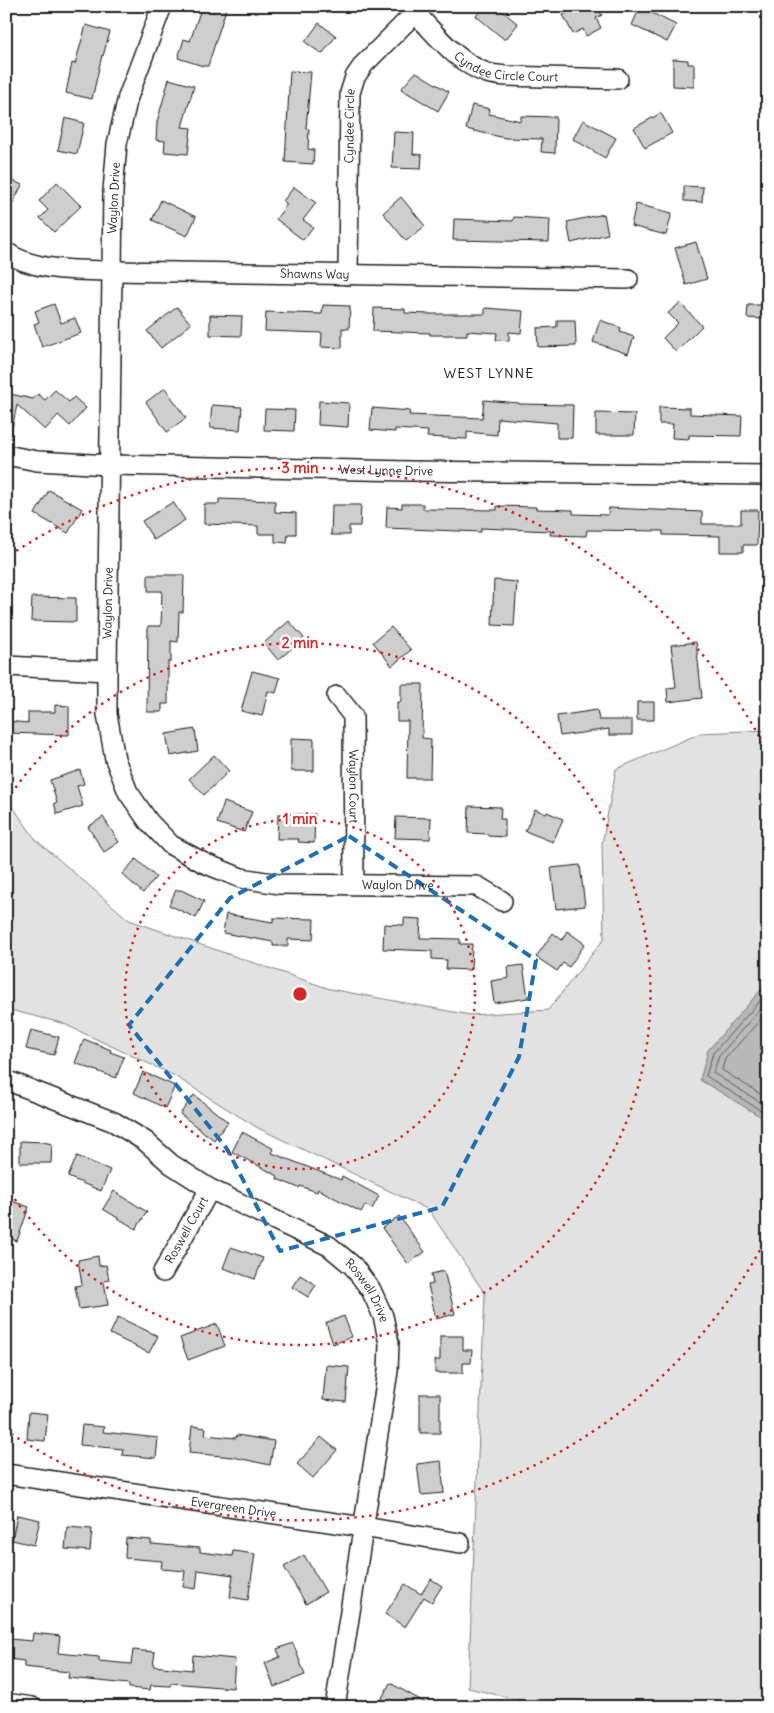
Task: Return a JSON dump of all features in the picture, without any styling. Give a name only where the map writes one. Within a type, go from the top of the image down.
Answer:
[{"type":"street","name":"Waylon Drive","points":[[162,6],[128,97],[117,144],[113,191],[107,714],[115,759],[128,792],[148,821],[171,845],[204,864],[241,878],[279,884],[477,886],[502,901]]},
{"type":"street","name":"Cyndee Circle Court","points":[[419,9],[454,53],[472,66],[488,74],[618,79]]},
{"type":"street","name":"Cyndee Circle","points":[[348,275],[350,93],[355,77],[364,64],[419,9]]},
{"type":"street","name":"Shawns Way","points":[[6,252],[38,265],[111,272],[628,278]]},
{"type":"street","name":"West Lynne Drive","points":[[6,455],[37,461],[110,465],[402,471],[768,475]]},
{"type":"street","points":[[6,666],[107,671]]},
{"type":"street","name":"Waylon Court","points":[[337,696],[353,716],[354,884]]},
{"type":"street","name":"Roswell Drive","points":[[6,1080],[114,1122],[145,1141],[171,1164],[210,1189],[329,1246],[353,1266],[371,1290],[383,1316],[389,1343],[388,1371],[335,1707]]},
{"type":"street","name":"Roswell Court","points":[[163,1272],[210,1189]]},
{"type":"street","name":"Evergreen Drive","points":[[6,1474],[460,1543]]},
{"type":"street","points":[[6,1703],[32,1707]]},
{"type":"highlighted area","points":[[349,836],[536,960],[519,1057],[442,1207],[280,1251],[227,1149],[129,1025],[230,898]]},
{"type":"shaded area","points":[[768,730],[768,1707],[550,1707],[468,1688],[485,1294],[429,1210],[258,1128],[173,1075],[62,1023],[6,1009],[6,797],[36,840],[129,920],[330,989],[470,1015],[548,1010],[604,939],[602,844],[616,769],[701,733]]},
{"type":"water","points":[[768,986],[768,1121],[700,1080],[708,1050],[760,991]]},
{"type":"building","points":[[202,6],[227,6],[208,66],[178,58],[184,39],[190,41]]},
{"type":"building","points":[[484,6],[496,6],[518,24],[505,40],[476,16]]},
{"type":"building","points":[[579,6],[597,6],[602,15],[596,18],[601,28],[586,36],[583,29],[573,34],[563,15]]},
{"type":"building","points":[[640,7],[676,25],[667,42],[632,25]]},
{"type":"building","points":[[319,23],[336,36],[322,54],[305,42]]},
{"type":"building","points":[[86,25],[110,32],[102,55],[92,99],[66,93],[72,63],[75,64]]},
{"type":"building","points":[[673,59],[688,60],[688,64],[694,64],[694,87],[673,86]]},
{"type":"building","points":[[290,71],[311,72],[306,129],[309,129],[308,149],[314,150],[313,164],[285,162]]},
{"type":"building","points":[[416,72],[449,92],[438,111],[401,89]]},
{"type":"building","points":[[169,79],[194,86],[182,127],[191,128],[188,154],[164,152],[165,141],[156,140],[157,122]]},
{"type":"building","points":[[472,105],[490,109],[489,114],[521,121],[521,116],[556,117],[555,153],[541,152],[542,139],[505,138],[466,129]]},
{"type":"building","points":[[661,113],[672,133],[645,148],[634,128]]},
{"type":"building","points":[[65,118],[84,123],[77,154],[58,150]]},
{"type":"building","points":[[583,120],[616,138],[605,158],[573,139]]},
{"type":"building","points":[[394,132],[414,133],[413,154],[422,155],[421,169],[392,168]]},
{"type":"building","points":[[6,177],[22,185],[6,217]]},
{"type":"building","points":[[57,182],[81,206],[54,232],[40,218],[48,210],[39,201]]},
{"type":"building","points":[[684,186],[703,187],[702,202],[684,201]]},
{"type":"building","points":[[294,187],[316,203],[303,220],[313,227],[303,240],[276,219],[287,204],[283,201]]},
{"type":"building","points":[[401,197],[425,226],[406,241],[383,213]]},
{"type":"building","points":[[161,200],[196,217],[187,236],[152,220]]},
{"type":"building","points":[[636,204],[672,213],[666,235],[631,226]]},
{"type":"building","points":[[604,214],[608,234],[571,243],[567,222]]},
{"type":"building","points":[[514,217],[550,219],[549,242],[453,240],[454,219],[513,221]]},
{"type":"building","points":[[696,242],[707,279],[686,285],[675,248]]},
{"type":"building","points":[[680,303],[702,326],[676,352],[663,338],[678,323],[668,313]]},
{"type":"building","points":[[54,304],[61,323],[75,318],[81,333],[42,347],[34,324],[39,322],[35,311]]},
{"type":"building","points":[[323,305],[350,306],[349,329],[342,328],[342,348],[321,347],[322,333],[265,331],[266,312],[322,314]]},
{"type":"building","points":[[748,305],[765,305],[764,319],[747,318]]},
{"type":"building","points":[[177,307],[191,324],[161,348],[147,331]]},
{"type":"building","points":[[374,308],[405,309],[405,313],[430,314],[485,314],[485,308],[523,311],[521,333],[509,332],[509,341],[496,340],[497,333],[467,331],[467,335],[430,335],[430,333],[373,331]]},
{"type":"building","points":[[210,315],[242,316],[241,336],[210,335]]},
{"type":"building","points":[[557,320],[575,320],[576,346],[538,347],[537,328],[557,327]]},
{"type":"building","points":[[600,320],[621,328],[620,332],[634,337],[628,354],[593,342]]},
{"type":"building","points":[[165,388],[186,418],[167,432],[146,402]]},
{"type":"building","points":[[55,390],[69,402],[74,397],[86,408],[70,426],[58,415],[45,430],[17,405],[11,433],[6,432],[6,393],[33,399],[38,394],[45,400]]},
{"type":"building","points":[[484,400],[519,404],[573,405],[572,438],[557,438],[557,423],[498,418],[497,435],[467,432],[467,439],[427,437],[428,431],[395,429],[395,432],[370,430],[372,408],[410,411],[409,415],[482,418]]},
{"type":"building","points":[[319,401],[349,403],[348,427],[318,425]]},
{"type":"building","points":[[212,405],[242,407],[240,430],[210,428]]},
{"type":"building","points":[[659,407],[690,408],[690,414],[742,416],[741,436],[689,435],[689,439],[672,438],[673,424],[659,424]]},
{"type":"building","points":[[265,409],[295,410],[294,431],[264,430]]},
{"type":"building","points":[[596,413],[635,414],[634,435],[596,435]]},
{"type":"building","points":[[49,490],[82,509],[68,533],[35,514]]},
{"type":"building","points":[[219,499],[275,501],[275,512],[296,513],[296,534],[288,534],[287,543],[275,542],[275,534],[258,534],[258,526],[204,524],[204,504],[219,504]]},
{"type":"building","points":[[173,502],[185,520],[154,540],[142,521]]},
{"type":"building","points":[[402,504],[423,504],[423,509],[497,510],[497,506],[536,507],[536,509],[573,510],[573,514],[608,515],[609,508],[702,512],[702,524],[741,524],[741,510],[758,510],[757,545],[743,545],[743,552],[720,552],[720,536],[663,535],[663,531],[587,530],[586,536],[550,535],[551,531],[481,528],[481,532],[386,528],[387,507],[402,508]]},
{"type":"building","points":[[332,505],[361,505],[360,526],[349,526],[349,535],[331,535]]},
{"type":"building","points":[[148,575],[184,575],[183,612],[179,612],[178,642],[171,641],[171,662],[168,662],[168,704],[162,704],[162,712],[147,712],[148,626],[161,626],[162,591],[148,591]]},
{"type":"building","points":[[494,580],[517,582],[514,626],[492,625]]},
{"type":"building","points":[[32,597],[76,598],[76,622],[31,621]]},
{"type":"building","points":[[289,621],[304,638],[278,660],[264,643]]},
{"type":"building","points":[[391,627],[411,650],[392,666],[373,642]]},
{"type":"building","points":[[696,642],[702,698],[668,702],[667,688],[676,687],[671,645]]},
{"type":"building","points":[[252,671],[280,678],[276,693],[268,691],[262,716],[241,711]]},
{"type":"building","points":[[401,684],[423,684],[422,738],[431,739],[430,778],[407,778],[408,721],[397,721],[397,702],[401,702]]},
{"type":"building","points":[[637,702],[654,702],[654,720],[637,720]]},
{"type":"building","points":[[55,705],[69,706],[69,735],[6,733],[6,721],[28,723],[28,712],[55,712]]},
{"type":"building","points":[[597,710],[599,720],[632,720],[632,735],[609,735],[609,729],[560,736],[557,716]]},
{"type":"building","points":[[195,729],[198,751],[170,756],[166,734]]},
{"type":"building","points":[[291,738],[314,739],[314,771],[291,771]]},
{"type":"building","points":[[214,755],[229,771],[204,795],[189,779]]},
{"type":"building","points":[[80,770],[84,784],[77,786],[83,806],[57,814],[54,803],[57,803],[50,780]]},
{"type":"building","points":[[224,802],[252,812],[244,832],[217,823]]},
{"type":"building","points":[[469,806],[501,807],[500,819],[505,819],[505,837],[468,833]]},
{"type":"building","points":[[535,809],[563,819],[553,842],[525,831]]},
{"type":"building","points":[[278,814],[315,814],[314,843],[298,842],[299,839],[277,839]]},
{"type":"building","points":[[103,817],[119,842],[104,852],[88,827]]},
{"type":"building","points":[[396,817],[431,818],[430,839],[395,838]]},
{"type":"building","points":[[136,859],[156,877],[143,893],[122,874]]},
{"type":"building","points":[[580,865],[585,906],[556,909],[551,868]]},
{"type":"building","points":[[176,890],[181,890],[204,901],[196,918],[169,905]]},
{"type":"building","points":[[226,914],[273,922],[273,918],[314,919],[313,940],[288,939],[288,946],[273,946],[273,942],[223,933]]},
{"type":"building","points":[[404,918],[421,919],[420,938],[460,939],[460,944],[472,944],[471,970],[446,969],[447,960],[432,959],[432,951],[383,949],[384,924],[404,925]]},
{"type":"building","points":[[567,931],[585,944],[569,967],[563,963],[557,971],[536,957],[553,933],[562,940]]},
{"type":"building","points":[[523,965],[528,998],[494,1003],[491,981],[509,978],[508,967]]},
{"type":"building","points":[[31,1030],[59,1037],[54,1055],[26,1049]]},
{"type":"building","points":[[84,1039],[124,1057],[116,1078],[75,1063]]},
{"type":"building","points":[[143,1072],[175,1086],[165,1108],[134,1093]]},
{"type":"building","points":[[194,1095],[228,1122],[214,1140],[180,1114]]},
{"type":"building","points":[[242,1132],[274,1149],[272,1153],[341,1180],[342,1176],[379,1196],[372,1209],[365,1205],[361,1212],[318,1189],[317,1192],[300,1186],[299,1188],[277,1179],[278,1176],[232,1152]]},
{"type":"building","points":[[20,1141],[52,1144],[51,1163],[20,1163]]},
{"type":"building","points":[[77,1156],[110,1170],[101,1191],[68,1177]]},
{"type":"building","points":[[114,1191],[147,1212],[136,1229],[103,1209]]},
{"type":"building","points":[[6,1199],[29,1207],[17,1241],[6,1237]]},
{"type":"building","points":[[399,1216],[425,1252],[408,1264],[382,1228]]},
{"type":"building","points":[[231,1247],[263,1258],[255,1279],[223,1268]]},
{"type":"building","points":[[98,1256],[99,1266],[106,1265],[109,1280],[104,1281],[108,1305],[79,1309],[75,1286],[82,1285],[78,1260]]},
{"type":"building","points":[[444,1271],[455,1314],[436,1319],[428,1285],[433,1284],[431,1274]]},
{"type":"building","points":[[300,1275],[316,1285],[308,1297],[292,1287]]},
{"type":"building","points":[[344,1316],[352,1337],[333,1344],[326,1323]]},
{"type":"building","points":[[118,1317],[158,1336],[149,1353],[110,1334]]},
{"type":"building","points":[[217,1324],[225,1346],[188,1360],[180,1338]]},
{"type":"building","points":[[440,1336],[463,1336],[463,1350],[472,1350],[471,1363],[463,1363],[463,1373],[435,1373],[435,1360],[440,1360]]},
{"type":"building","points":[[326,1365],[349,1367],[346,1402],[323,1400]]},
{"type":"building","points":[[420,1394],[440,1394],[440,1433],[420,1433]]},
{"type":"building","points":[[29,1412],[48,1414],[45,1441],[27,1439]]},
{"type":"building","points":[[82,1425],[104,1427],[103,1432],[158,1438],[156,1458],[122,1455],[123,1449],[80,1445]]},
{"type":"building","points":[[192,1426],[206,1428],[205,1435],[236,1438],[237,1435],[274,1441],[270,1465],[233,1457],[189,1453]]},
{"type":"building","points":[[321,1437],[337,1450],[313,1478],[297,1464]]},
{"type":"building","points":[[441,1461],[444,1493],[421,1495],[417,1464]]},
{"type":"building","points":[[17,1515],[40,1520],[34,1545],[12,1540]]},
{"type":"building","points":[[67,1527],[92,1529],[90,1551],[65,1549]]},
{"type":"building","points":[[126,1538],[151,1540],[151,1544],[200,1548],[200,1552],[232,1556],[233,1551],[255,1554],[248,1600],[230,1597],[233,1575],[198,1570],[196,1589],[183,1587],[185,1571],[161,1569],[162,1561],[125,1558]]},
{"type":"building","points":[[304,1555],[326,1592],[306,1604],[284,1567]]},
{"type":"building","points":[[431,1579],[442,1586],[432,1602],[424,1597],[405,1627],[385,1614],[405,1584],[421,1594]]},
{"type":"building","points":[[33,1633],[60,1636],[58,1653],[99,1657],[99,1661],[131,1664],[133,1650],[155,1652],[153,1666],[192,1670],[193,1655],[235,1659],[233,1688],[171,1683],[170,1686],[151,1685],[150,1690],[129,1688],[129,1684],[68,1678],[69,1672],[24,1667],[24,1661],[8,1659],[10,1639],[32,1641]]},
{"type":"building","points":[[293,1643],[305,1675],[274,1687],[265,1663],[280,1657],[277,1649]]},
{"type":"building","points":[[390,1683],[433,1707],[377,1707]]},
{"type":"district","name":"WEST LYNNE","points":[[489,373]]}]
